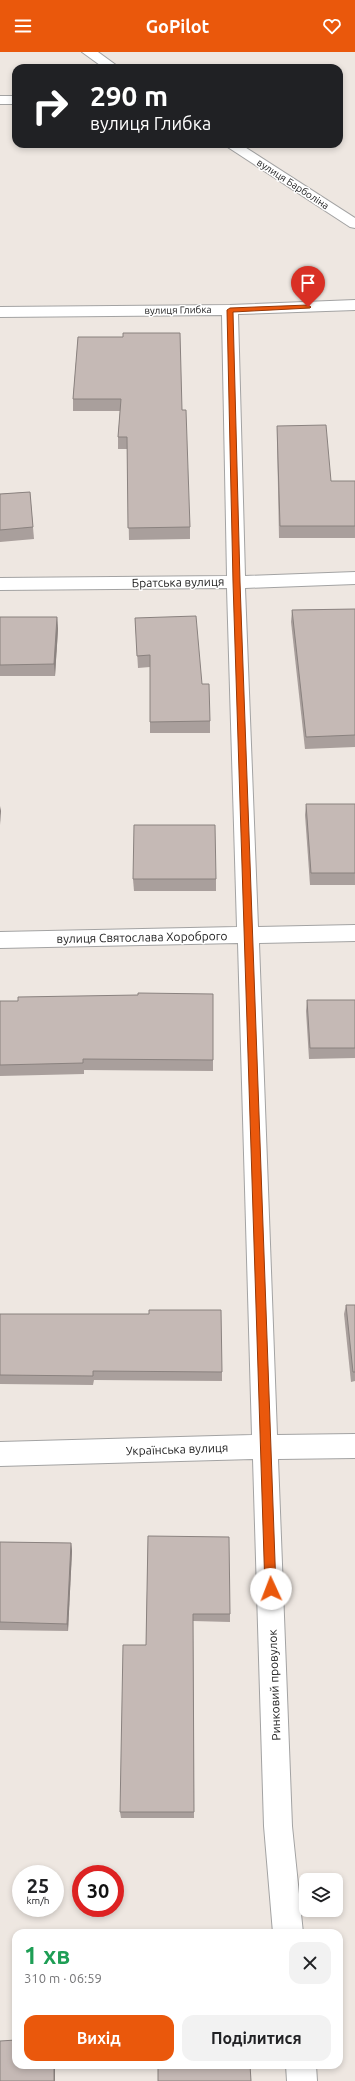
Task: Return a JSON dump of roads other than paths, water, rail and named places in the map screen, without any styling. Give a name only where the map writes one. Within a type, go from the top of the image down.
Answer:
[{"type":"street","points":[[90,52],[107,64]]},
{"type":"street","points":[[0,100],[12,100]]},
{"type":"street","name":"вулиця Барболіна","points":[[236,148],[355,224]]},
{"type":"street","name":"вулиця Глибка","points":[[0,312],[230,310],[355,305]]},
{"type":"street","name":"Ринковий провулок","points":[[230,310],[236,582],[278,1826],[288,1929]]},
{"type":"street","name":"Братська вулиця","points":[[0,584],[236,582],[355,578]]},
{"type":"street","name":"вулиця Святослава Хороброго","points":[[0,940],[355,933]]},
{"type":"street","name":"Українська вулиця","points":[[0,1454],[355,1446]]},
{"type":"street","points":[[301,2069],[302,2081]]}]
